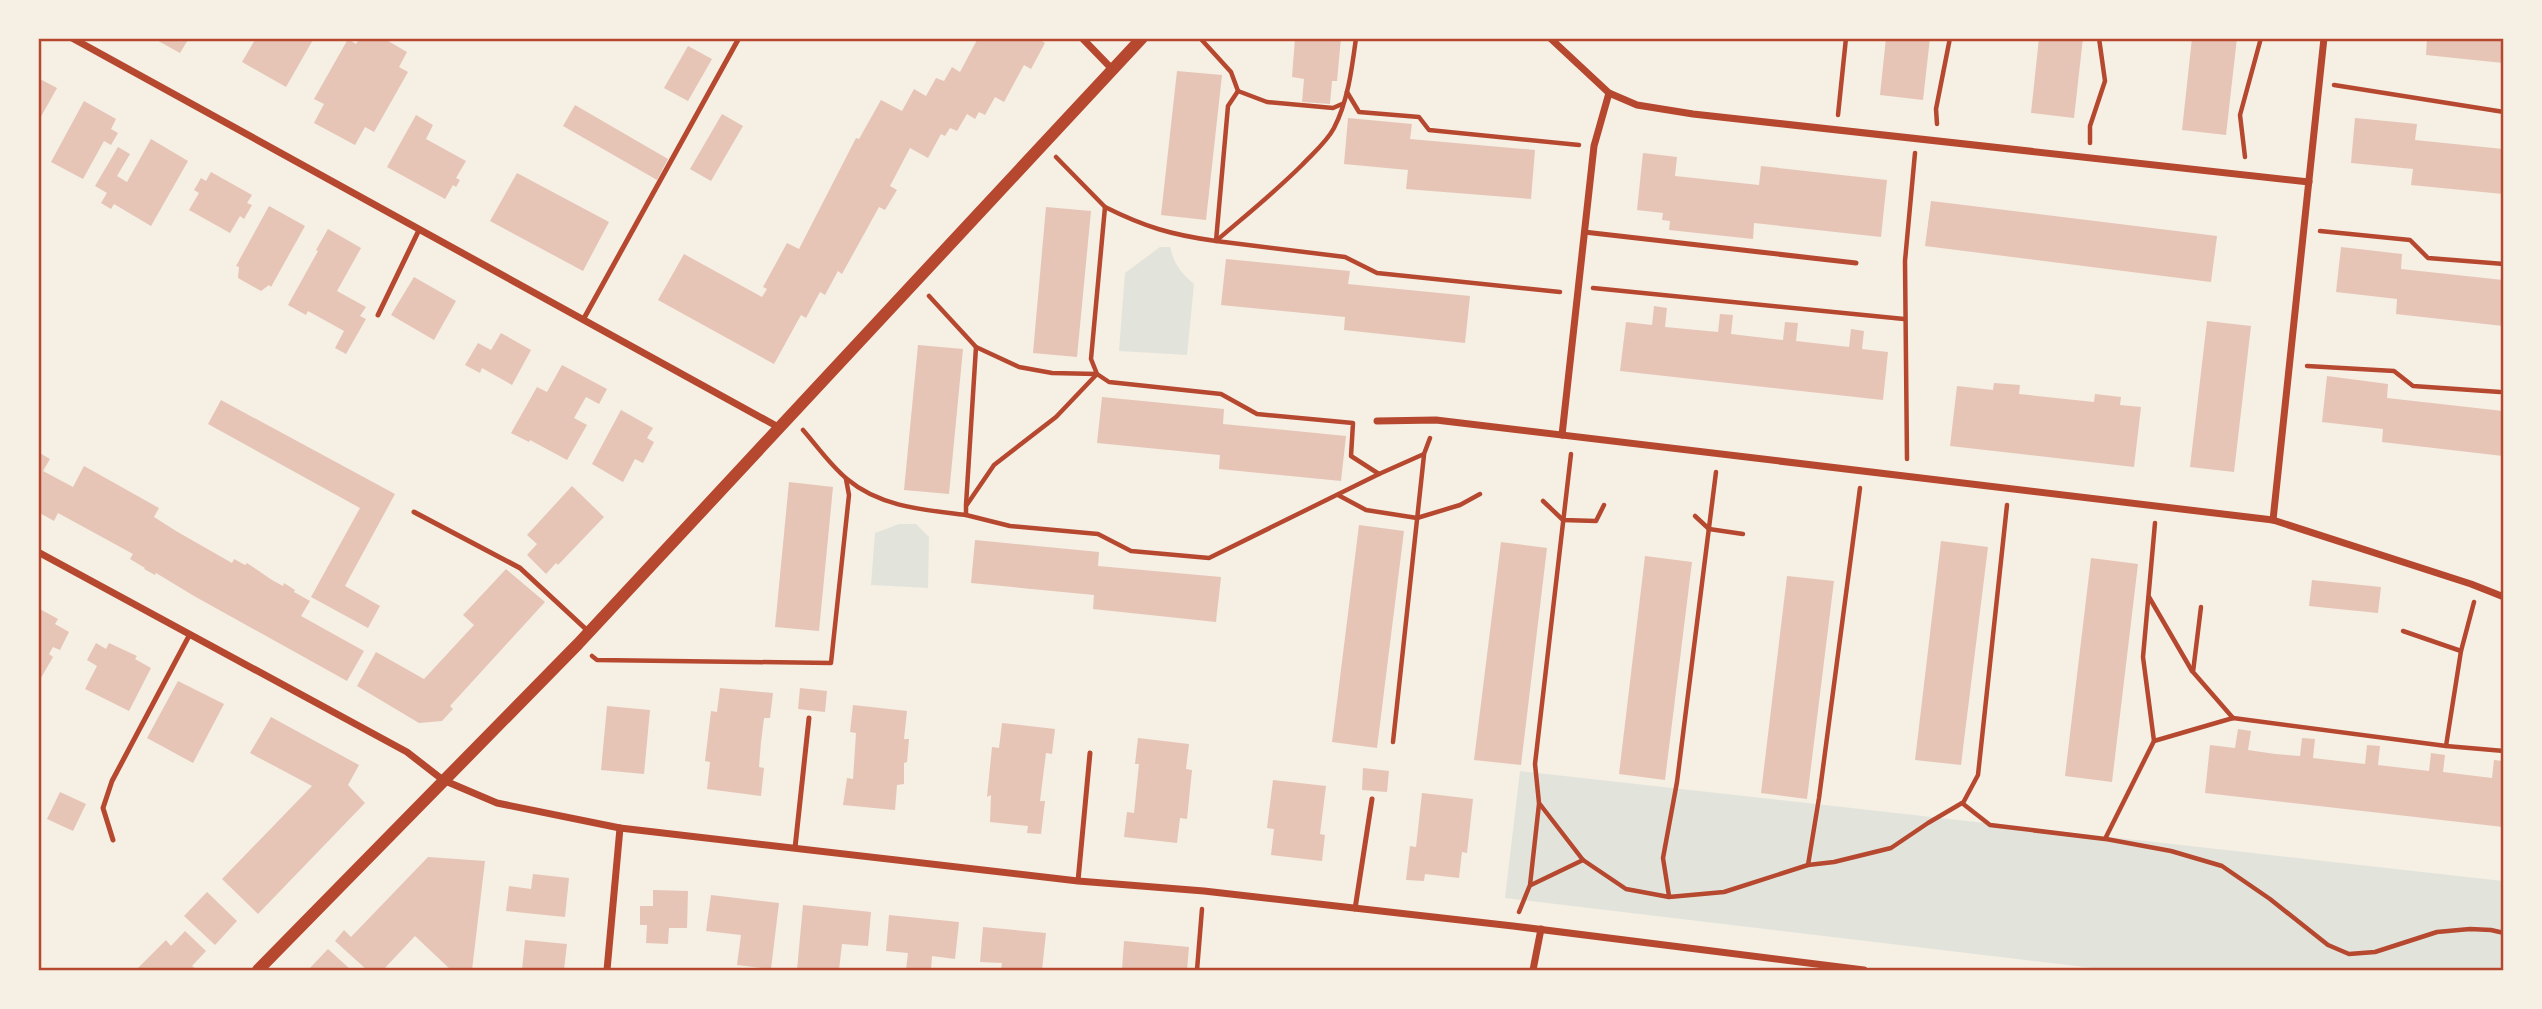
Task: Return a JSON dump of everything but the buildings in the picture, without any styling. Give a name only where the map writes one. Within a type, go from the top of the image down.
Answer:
[{"type":"street","points":[[72,38],[780,428]]},
{"type":"street","points":[[1082,38],[1113,70]]},
{"type":"street","points":[[258,971],[578,644],[1142,38]]},
{"type":"street","points":[[1550,38],[1609,93],[1637,105],[1693,114],[2309,182]]},
{"type":"street","points":[[2273,520],[2324,38]]},
{"type":"street","points":[[1562,435],[1594,146],[1609,93]]},
{"type":"street","points":[[1377,421],[1436,420],[2273,520],[2478,586],[2504,597]]},
{"type":"street","points":[[38,552],[407,752],[443,780],[497,803],[620,828],[1078,881],[1204,891],[1541,929],[1864,971]]},
{"type":"street","points":[[607,971],[620,828]]},
{"type":"street","points":[[1533,971],[1541,929]]},
{"type":"lane","points":[[583,320],[739,38]]},
{"type":"lane","points":[[378,315],[419,230]]},
{"type":"lane","points":[[1584,232],[1856,263]]},
{"type":"lane","points":[[414,512],[520,568],[589,632]]},
{"type":"lane","points":[[113,840],[103,808],[112,781],[190,634]]},
{"type":"lane","points":[[795,848],[809,718]]},
{"type":"lane","points":[[1078,881],[1090,753]]},
{"type":"lane","points":[[1355,909],[1372,799]]},
{"type":"path","points":[[1200,38],[1231,72],[1238,91],[1268,102],[1333,108],[1342,104]]},
{"type":"path","points":[[1216,241],[1281,186],[1325,141],[1335,126],[1347,91],[1356,38]]},
{"type":"path","points":[[1836,130],[1846,38]]},
{"type":"path","points":[[1938,141],[1936,109],[1950,38]]},
{"type":"path","points":[[2091,158],[2090,126],[2105,81],[2099,38]]},
{"type":"path","points":[[2247,175],[2240,115],[2261,38]]},
{"type":"path","points":[[2319,83],[2504,112]]},
{"type":"path","points":[[1216,241],[1228,106],[1238,91]]},
{"type":"path","points":[[1347,91],[1359,112],[1419,117],[1429,130],[1594,146]]},
{"type":"path","points":[[1908,476],[1905,261],[1916,139]]},
{"type":"path","points":[[1044,145],[1105,207],[1139,224],[1166,233],[1345,257],[1377,273],[1904,319]]},
{"type":"path","points":[[1097,374],[1091,359],[1105,207]]},
{"type":"path","points":[[2304,230],[2410,240],[2428,258],[2504,264]]},
{"type":"path","points":[[917,282],[976,347],[1019,368],[1052,373],[1097,374],[1109,382],[1221,394],[1257,414],[1360,423]]},
{"type":"path","points":[[966,515],[976,347]]},
{"type":"path","points":[[2290,365],[2394,371],[2413,386],[2500,392]]},
{"type":"path","points":[[966,506],[994,465],[1056,417],[1097,374]]},
{"type":"path","points":[[790,416],[846,478],[902,508],[966,515],[1010,526],[1098,534],[1131,551],[1209,558],[1424,454]]},
{"type":"path","points":[[1393,742],[1424,454],[1436,420]]},
{"type":"path","points":[[1353,423],[1351,456],[1379,474]]},
{"type":"path","points":[[1513,926],[1530,885],[1539,803],[1535,764],[1573,436]]},
{"type":"path","points":[[1669,897],[1663,858],[1677,782],[1719,453]]},
{"type":"path","points":[[1808,865],[1862,470]]},
{"type":"path","points":[[578,644],[597,660],[831,663],[849,495],[846,478]]},
{"type":"path","points":[[1539,803],[1583,860],[1626,889],[1669,897],[1724,892],[1808,865],[1834,862],[1891,848],[1962,803],[1978,775],[2010,487]]},
{"type":"path","points":[[1337,495],[1366,510],[1417,517],[1460,505],[1480,494]]},
{"type":"path","points":[[1543,501],[1563,520],[1596,521],[1604,505]]},
{"type":"path","points":[[2105,839],[2154,741],[2143,657],[2157,505]]},
{"type":"path","points":[[1695,516],[1709,529],[1743,534]]},
{"type":"path","points":[[2446,746],[2461,651],[2478,586]]},
{"type":"path","points":[[2149,597],[2193,672],[2233,718]]},
{"type":"path","points":[[2193,672],[2201,607]]},
{"type":"path","points":[[2403,631],[2461,651]]},
{"type":"path","points":[[2154,741],[2233,718],[2504,751]]},
{"type":"path","points":[[1962,803],[1990,825],[2105,839],[2171,851],[2222,866],[2270,899],[2328,945],[2349,954],[2375,952],[2438,932],[2470,929],[2504,933]]},
{"type":"path","points":[[1530,885],[1583,860]]},
{"type":"path","points":[[1197,971],[1204,891]]},
{"type":"shaded area","points":[[1160,247],[1170,247],[1179,268],[1194,284],[1187,355],[1119,351],[1125,273]]},
{"type":"shaded area","points":[[899,524],[916,524],[929,537],[928,588],[871,585],[875,533]]},
{"type":"shaded area","points":[[1520,771],[2503,881],[2503,970],[2109,970],[1505,898]]}]
